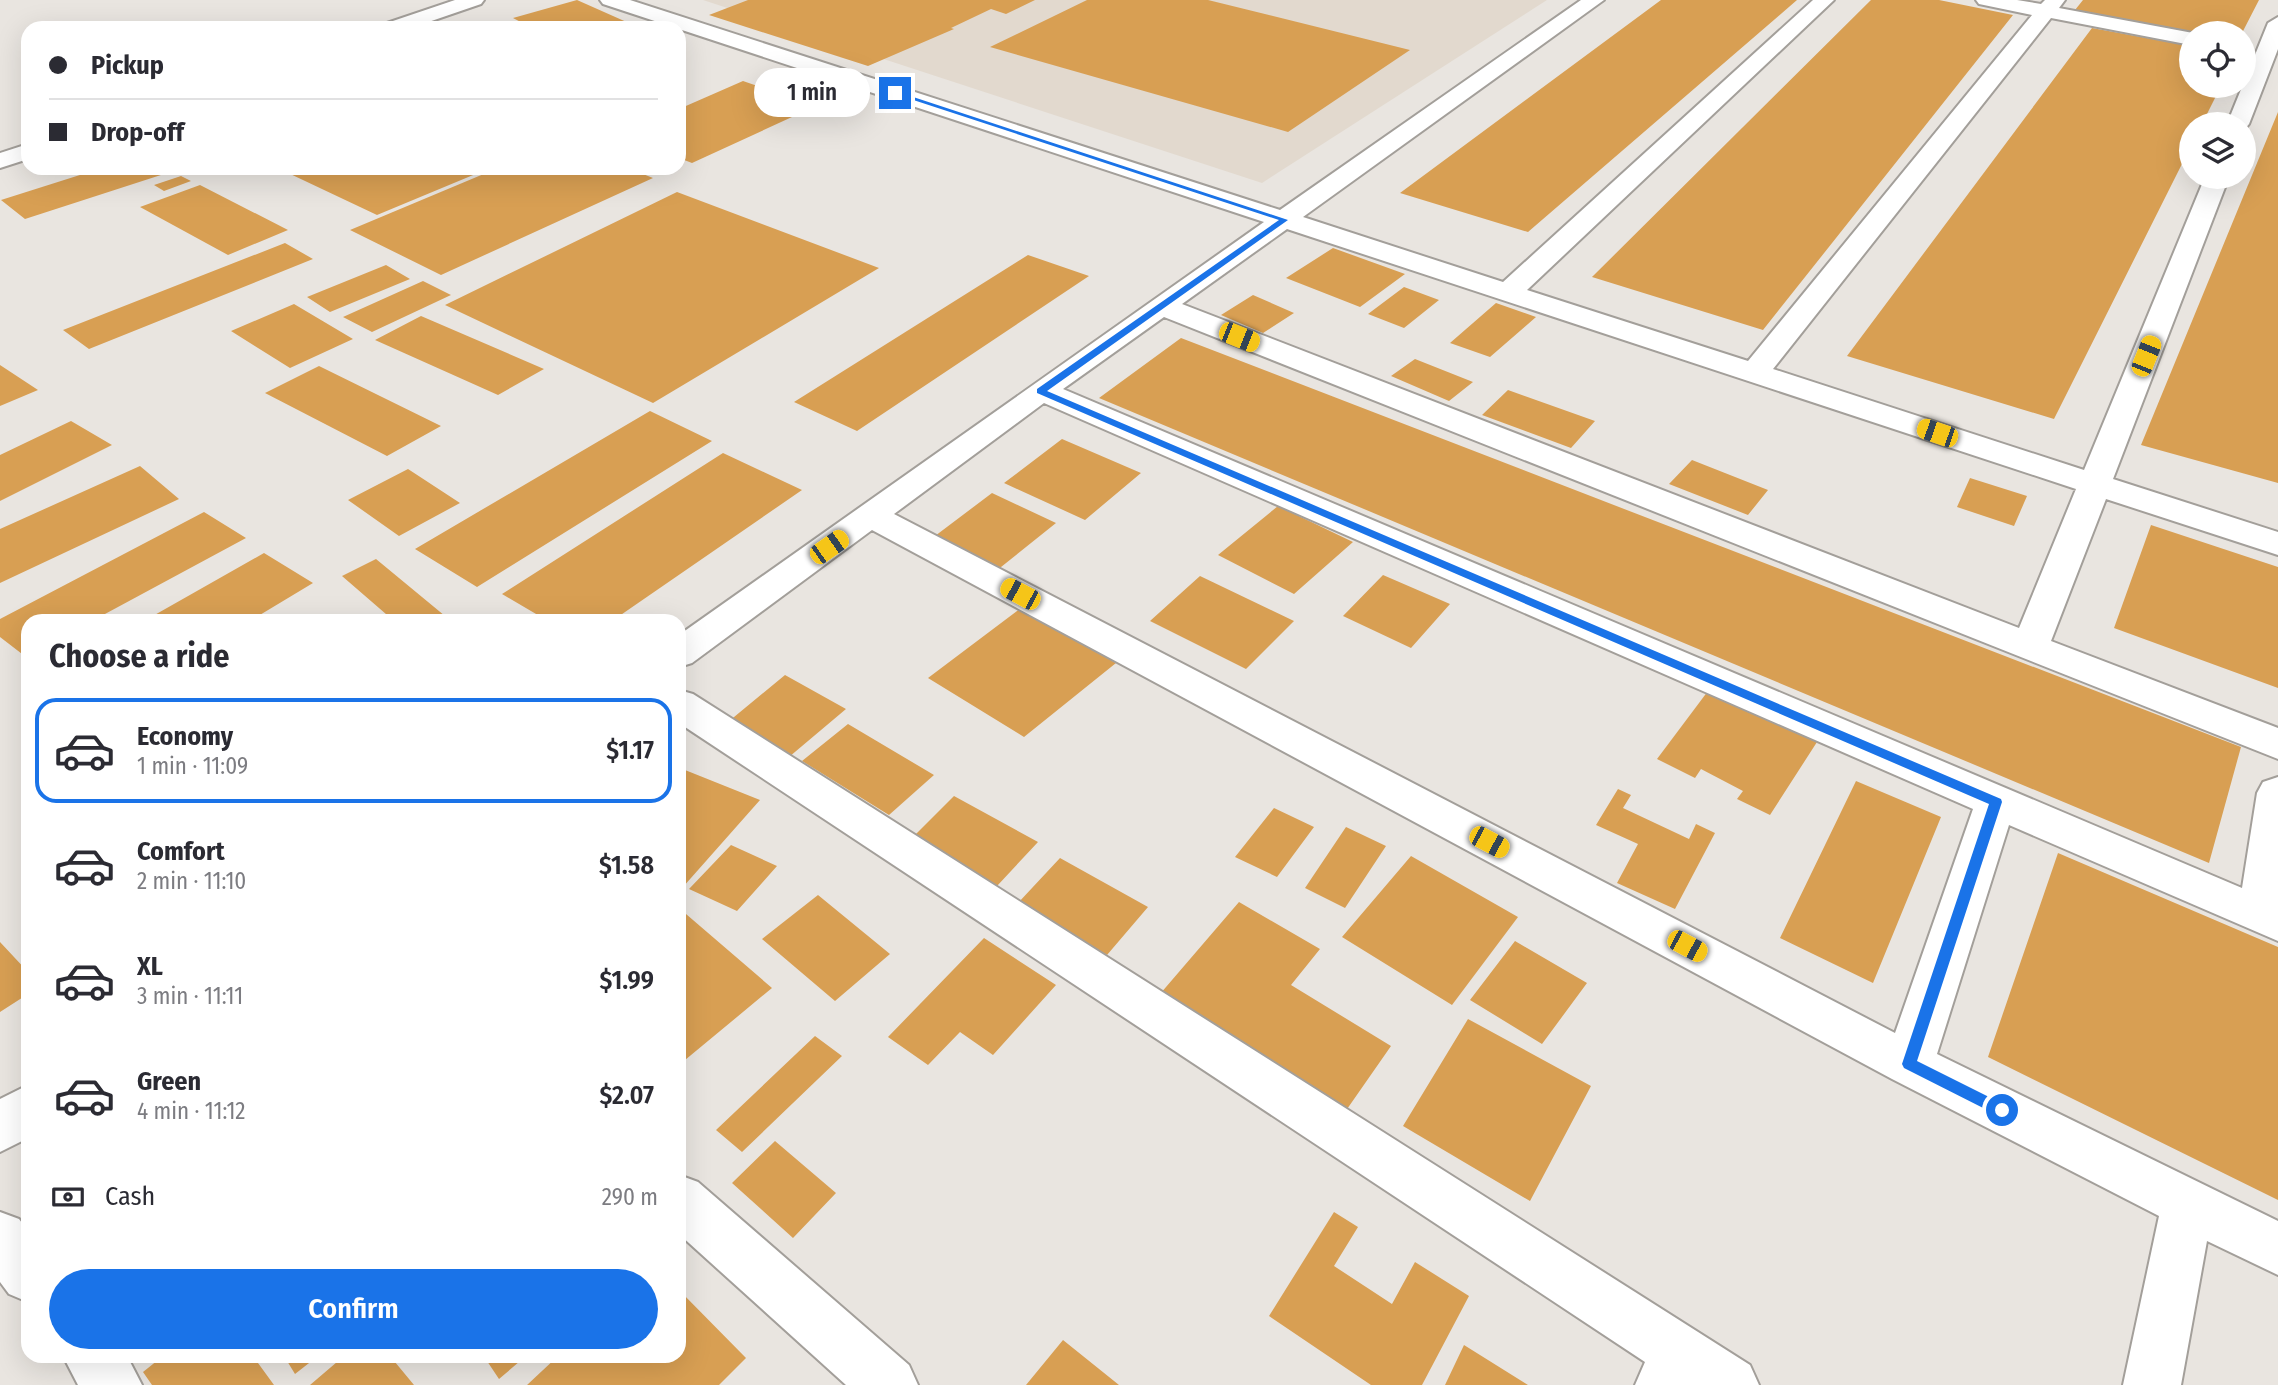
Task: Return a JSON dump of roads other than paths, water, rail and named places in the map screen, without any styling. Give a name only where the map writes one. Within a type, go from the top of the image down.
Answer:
[{"type":"street","points":[[412,21],[474,0]]},
{"type":"street","points":[[610,0],[674,21]]},
{"type":"street","points":[[686,649],[1041,391],[1594,0]]},
{"type":"street","points":[[1507,293],[1825,0]]},
{"type":"street","points":[[1986,0],[2051,6],[2179,36]]},
{"type":"street","points":[[1754,373],[2051,6]]},
{"type":"street","points":[[2244,112],[2272,54],[2278,23]]},
{"type":"street","points":[[686,25],[2278,544]]},
{"type":"street","points":[[0,161],[21,154]]},
{"type":"street","points":[[2031,647],[2212,189]]},
{"type":"street","points":[[1163,307],[2278,744]]},
{"type":"street","points":[[1041,391],[2269,919],[2278,793]]},
{"type":"street","points":[[872,516],[1909,1064],[2278,1248]]},
{"type":"street","points":[[686,709],[1672,1369],[1730,1385]]},
{"type":"street","points":[[1909,1064],[1996,802]]},
{"type":"street","points":[[0,1129],[21,1113]]},
{"type":"street","points":[[2152,1385],[2188,1204]]},
{"type":"street","points":[[686,1206],[889,1385]]},
{"type":"street","points":[[0,1238],[21,1266]]},
{"type":"street","points":[[96,1363],[113,1385]]}]
